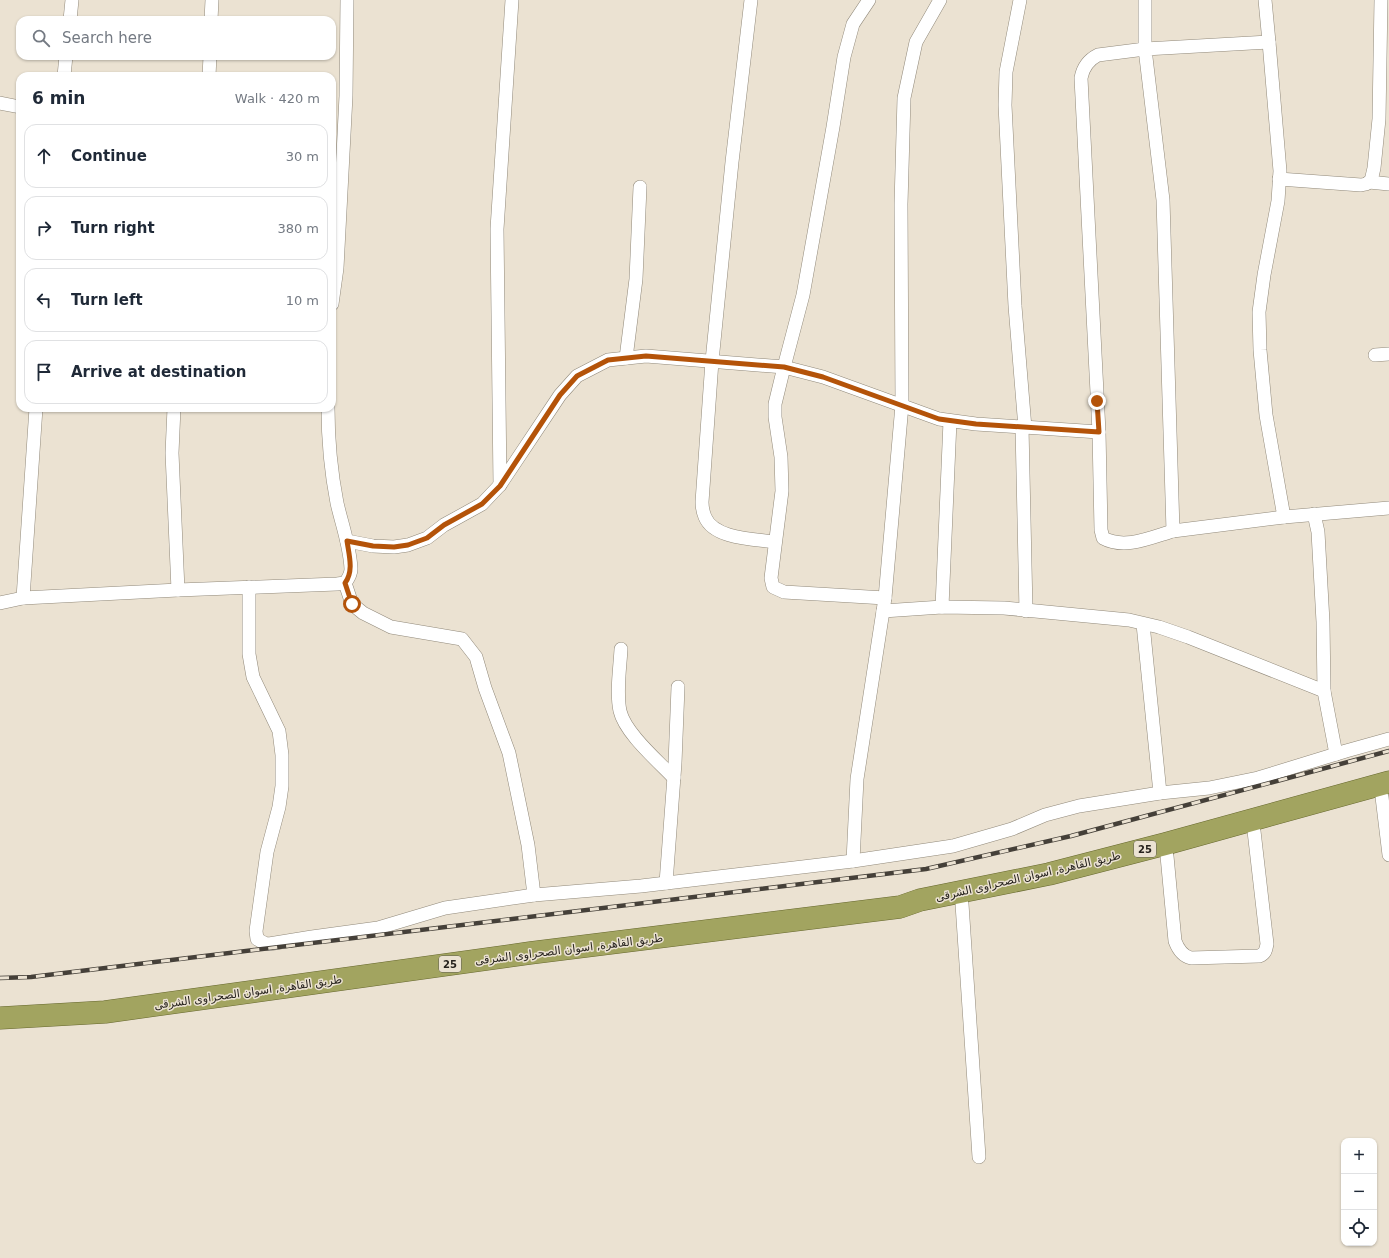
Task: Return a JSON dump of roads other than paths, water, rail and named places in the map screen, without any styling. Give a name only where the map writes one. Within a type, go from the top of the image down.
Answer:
[{"type":"highway","name":"طريق القاهرة, اسوان الصحراوى الشرقى","points":[[900,907],[923,911],[935,911],[1167,856],[1387,791]]},
{"type":"highway","name":"طريق القاهرة, اسوان الصحراوى الشرقى","points":[[0,1018],[105,1012],[530,953],[900,907],[920,900],[1049,874],[1387,791]]},
{"type":"street","points":[[70,16],[72,0]]},
{"type":"street","points":[[211,16],[212,0]]},
{"type":"street","points":[[336,275],[346,96],[348,0]]},
{"type":"street","points":[[500,486],[497,229],[512,0]]},
{"type":"street","points":[[751,0],[732,162],[712,361],[702,502],[705,518],[722,532],[738,537],[775,542]]},
{"type":"street","points":[[869,0],[853,24],[844,57],[803,295],[775,404],[775,417],[781,457],[782,491],[771,578],[773,587],[784,592],[884,604],[1004,608],[1130,620],[1188,637],[1324,691]]},
{"type":"street","points":[[853,861],[858,779],[884,604],[902,405],[902,204],[904,98],[916,42],[940,0]]},
{"type":"street","points":[[1020,0],[1006,72],[1005,105],[1023,428],[1026,610]]},
{"type":"street","points":[[1145,0],[1145,49],[1163,200],[1173,531]]},
{"type":"street","points":[[1265,0],[1280,171],[1278,201],[1264,275],[1259,312],[1266,415],[1284,517]]},
{"type":"street","points":[[1369,182],[1372,178],[1374,168],[1379,120],[1381,0]]},
{"type":"street","points":[[1269,42],[1145,49],[1098,55],[1091,59],[1084,67],[1081,78],[1099,432],[1101,530],[1103,538],[1114,543],[1127,543],[1173,531],[1284,517],[1389,508]]},
{"type":"street","points":[[64,72],[66,60]]},
{"type":"street","points":[[209,72],[210,60]]},
{"type":"street","points":[[0,103],[16,106]]},
{"type":"street","points":[[1279,179],[1361,184],[1369,182],[1389,184]]},
{"type":"street","points":[[626,358],[636,279],[640,187]]},
{"type":"street","points":[[1374,355],[1389,354]]},
{"type":"street","points":[[347,541],[373,546],[394,547],[408,545],[427,538],[444,525],[482,504],[500,486],[560,395],[577,376],[608,360],[646,356],[784,367],[823,377],[939,419],[1023,428],[1099,432]]},
{"type":"street","points":[[23,598],[36,412]]},
{"type":"street","points":[[174,412],[172,453],[178,590]]},
{"type":"street","points":[[328,412],[328,439],[337,501],[347,541],[351,571],[345,583],[352,604],[363,613],[391,627],[462,639],[476,657],[509,753],[528,845],[534,895]]},
{"type":"street","points":[[942,607],[950,421]]},
{"type":"street","points":[[1314,514],[1318,532],[1323,622],[1324,691],[1336,754]]},
{"type":"street","points":[[0,603],[23,598],[345,583]]},
{"type":"street","points":[[249,587],[249,654],[253,677],[279,731],[282,755],[280,807],[267,852],[256,931],[257,939],[269,944],[378,928],[445,908],[534,895],[666,883],[853,861],[953,846],[1012,829],[1044,815],[1072,807],[1160,793],[1209,788],[1258,778],[1389,738]]},
{"type":"street","points":[[1143,624],[1160,793]]},
{"type":"street","points":[[621,648],[619,696],[620,711],[625,724],[631,733],[674,778]]},
{"type":"street","points":[[666,883],[674,778],[678,687]]},
{"type":"street","points":[[1387,791],[1389,856]]},
{"type":"street","points":[[1167,856],[1175,941],[1178,949],[1187,957],[1191,958],[1259,956],[1266,950],[1267,944],[1254,831]]},
{"type":"street","points":[[962,904],[979,1157]]},
{"type":"railway","points":[[0,978],[31,977],[926,869],[1071,836],[1389,751]]}]
